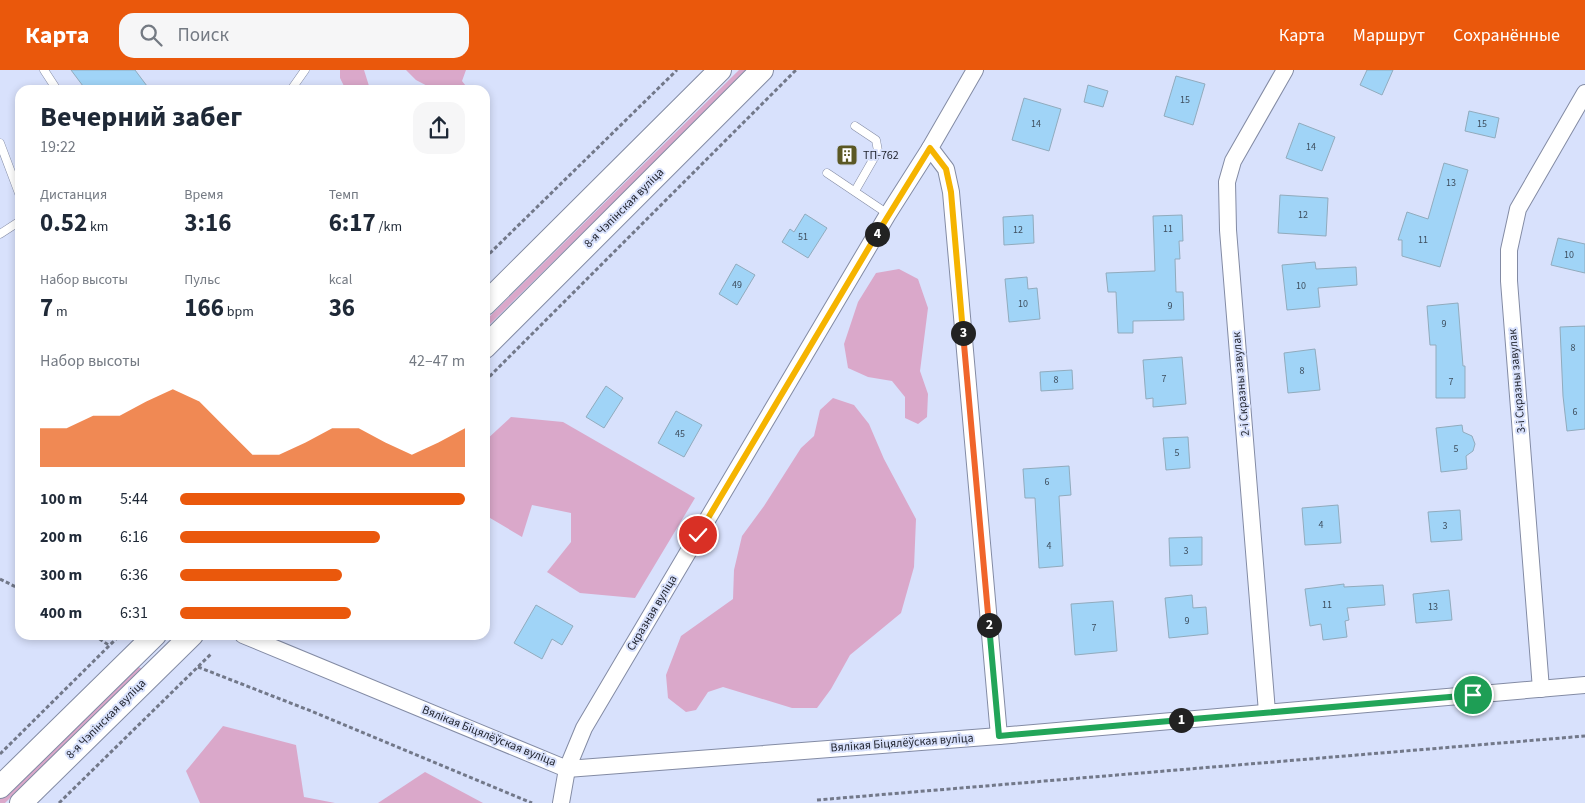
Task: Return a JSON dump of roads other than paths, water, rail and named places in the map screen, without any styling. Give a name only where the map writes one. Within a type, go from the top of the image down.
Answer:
[{"type":"main road","points":[[490,299],[720,70]]},
{"type":"main road","name":"8-я Чэпінская вуліца","points":[[490,342],[762,70]]},
{"type":"main road","name":"8-я Чэпінская вуліца","points":[[0,787],[150,640]]},
{"type":"main road","name":"8-я Чэпінская вуліца","points":[[21,803],[187,640]]},
{"type":"street","name":"Скразная вуліца","points":[[561,803],[568,769],[584,728],[975,70]]},
{"type":"street","name":"2-і Скразны завулак","points":[[1267,712],[1228,230],[1227,182],[1232,161],[1285,70]]},
{"type":"street","name":"3-і Скразны завулак","points":[[1541,689],[1509,281],[1509,250],[1518,209],[1585,92]]},
{"type":"street","points":[[930,148],[946,169],[951,192],[999,736]]},
{"type":"street","name":"Вялікая Біцялёўская вуліца","points":[[255,640],[568,769],[999,736],[1585,685]]},
{"type":"lane","points":[[44,70],[54,85]]},
{"type":"lane","points":[[295,85],[305,70]]},
{"type":"lane","points":[[855,126],[876,140],[878,151],[855,191]]},
{"type":"lane","points":[[0,143],[15,183]]},
{"type":"lane","points":[[827,173],[888,214]]},
{"type":"lane","points":[[0,234],[15,224]]},
{"type":"place","name":"ТП-762","points":[[847,155]]}]
